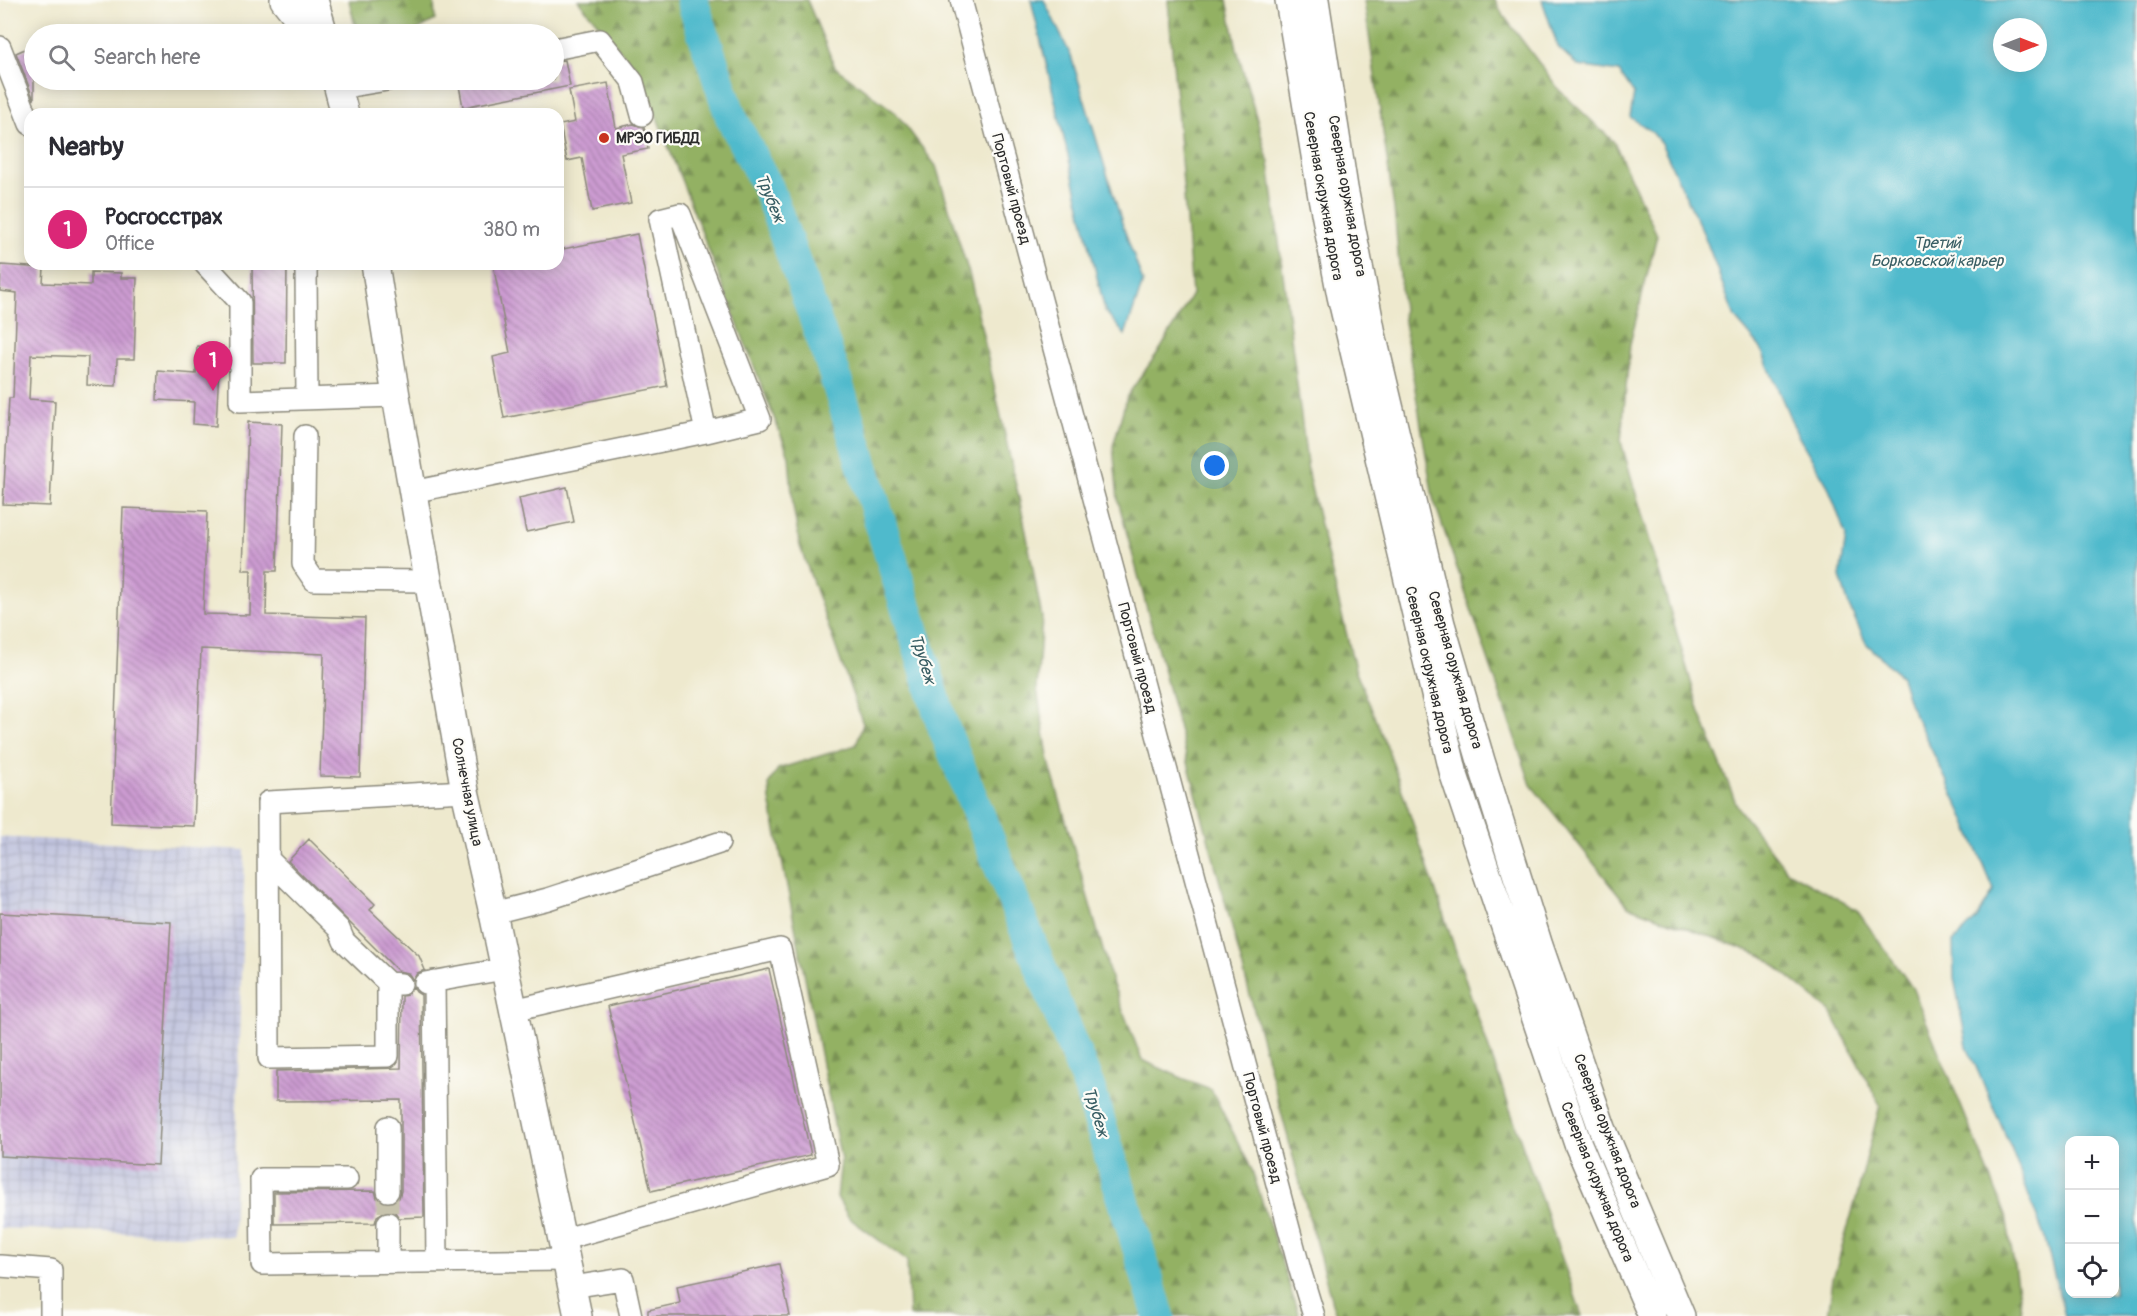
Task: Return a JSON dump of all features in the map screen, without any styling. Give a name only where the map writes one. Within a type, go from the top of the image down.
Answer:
[{"type":"main road","points":[[284,0],[319,19]]},
{"type":"main road","name":"Северная окружная дорога","points":[[1288,0],[1341,296],[1454,775],[1578,1144],[1652,1316]]},
{"type":"main road","name":"Северная оружная дорога","points":[[1315,0],[1344,188],[1372,334],[1442,624],[1481,761],[1539,946],[1602,1128],[1681,1316]]},
{"type":"main road","name":"Солнечная улица","points":[[376,270],[412,492],[465,791],[578,1316]]},
{"type":"street","name":"Портовый проезд","points":[[961,0],[1314,1316]]},
{"type":"street","points":[[564,47],[600,40],[633,82],[642,115]]},
{"type":"street","points":[[0,47],[24,109]]},
{"type":"street","points":[[412,492],[706,432],[760,419],[680,214],[660,219],[706,432]]},
{"type":"street","points":[[211,270],[240,302],[240,401],[396,396]]},
{"type":"street","points":[[306,270],[307,399]]},
{"type":"street","points":[[305,436],[303,564],[314,580],[428,581]]},
{"type":"street","points":[[268,860],[339,929],[344,941],[395,983],[388,1056],[269,1058],[268,860],[268,802],[465,791]]},
{"type":"street","points":[[493,913],[548,899],[719,843]]},
{"type":"street","points":[[347,1179],[261,1179],[262,1264],[437,1262],[564,1250],[828,1165],[780,949],[513,1010]]},
{"type":"street","points":[[437,1262],[430,982],[504,969]]},
{"type":"street","points":[[383,1183],[388,1127]]},
{"type":"street","points":[[388,1223],[388,1262]]},
{"type":"street","points":[[0,1266],[51,1270],[51,1316]]},
{"type":"street","points":[[572,1287],[623,1279],[631,1316]]},
{"type":"shaded area","points":[[0,837],[245,850],[233,1237],[0,1228]]},
{"type":"green space","points":[[349,0],[434,0],[435,20],[428,24],[355,24]]},
{"type":"green space","points":[[578,0],[807,0],[835,67],[896,113],[936,166],[970,277],[1024,521],[1042,618],[1037,689],[1049,762],[1113,985],[1142,1060],[1211,1089],[1252,1170],[1299,1316],[909,1316],[907,1261],[849,1218],[837,1197],[841,1160],[770,800],[769,783],[778,769],[856,745],[863,724],[800,546],[793,506],[789,456],[640,74]]},
{"type":"green space","points":[[1168,0],[1227,0],[1237,49],[1269,163],[1309,479],[1355,669],[1389,752],[1582,1316],[1337,1316],[1332,1303],[1118,500],[1113,446],[1127,396],[1161,348],[1192,294]]},
{"type":"green space","points":[[1364,0],[1495,0],[1503,15],[1560,91],[1614,142],[1657,235],[1630,344],[1621,442],[1700,713],[1738,808],[1787,871],[1856,909],[1912,987],[2006,1215],[2022,1316],[1828,1316],[1833,1279],[1880,1105],[1831,1012],[1763,956],[1628,906],[1531,785],[1433,498],[1404,322],[1394,208]]},
{"type":"water","points":[[1031,0],[1044,0],[1071,56],[1123,226],[1143,282],[1125,335],[1105,311]]},
{"type":"water","name":"Третий Борковской карьер","points":[[1542,0],[2137,0],[2137,1316],[2065,1316],[2045,1239],[2011,1148],[1967,1046],[1954,978],[1953,942],[1977,918],[1994,890],[1962,813],[1909,703],[1901,677],[1866,643],[1849,606],[1840,577],[1846,536],[1828,486],[1797,434],[1760,347],[1735,318],[1705,237],[1661,143],[1651,131],[1630,117],[1634,94],[1619,72],[1578,66],[1558,47]]},
{"type":"building","points":[[24,49],[24,74],[16,53]]},
{"type":"building","points":[[564,60],[570,86],[564,87]]},
{"type":"building","name":"МРЭО ГИБДД","points":[[608,83],[616,128],[633,124],[644,127],[648,149],[621,154],[631,203],[592,211],[582,158],[567,161],[564,146],[564,124],[575,122],[569,90]]},
{"type":"building","points":[[460,90],[550,90],[463,107]]},
{"type":"building","points":[[637,234],[667,386],[504,418],[493,357],[510,353],[494,270],[564,270],[564,249]]},
{"type":"building","points":[[1,265],[24,267],[24,270],[44,270],[43,283],[91,285],[91,272],[121,273],[121,278],[137,278],[134,359],[117,359],[116,386],[87,385],[88,357],[31,355],[29,399],[55,401],[50,506],[3,504],[9,398],[13,398],[17,293],[0,291]]},
{"type":"building","points":[[252,270],[287,270],[286,363],[253,363]]},
{"type":"building","points":[[197,346],[220,348],[216,426],[193,424],[194,402],[157,400],[158,371],[196,374]]},
{"type":"building","points":[[248,422],[282,424],[277,571],[267,571],[266,615],[365,618],[360,777],[320,776],[324,654],[201,649],[194,826],[111,823],[123,508],[207,511],[203,614],[250,615],[251,570],[243,570]]},
{"type":"building","points":[[567,487],[574,522],[526,532],[519,498]]},
{"type":"building","points":[[309,839],[375,904],[370,910],[419,956],[425,970],[417,973],[413,980],[408,973],[398,971],[288,861]]},
{"type":"building","points":[[0,913],[171,922],[158,1165],[0,1156]]},
{"type":"building","points":[[769,969],[811,1155],[651,1191],[608,1006]]},
{"type":"building","points":[[413,987],[421,995],[424,1217],[399,1218],[395,1212],[387,1210],[377,1216],[375,1223],[274,1224],[274,1192],[375,1191],[377,1198],[387,1204],[399,1198],[401,1191],[401,1100],[276,1101],[276,1071],[401,1068],[402,996],[407,995]]},
{"type":"building","points":[[779,1264],[790,1316],[648,1316],[648,1310],[680,1303],[677,1286]]},
{"type":"waterway","name":"Трубеж","points":[[692,0],[731,117],[768,188],[832,366],[943,726],[1089,1087],[1159,1316]]},
{"type":"tunnel","points":[[388,1191],[388,1223]]},
{"type":"place","name":"МРЭО ГИБДД","points":[[604,138]]},
{"type":"place","name":"Росгосстрах","points":[[213,391]]}]
